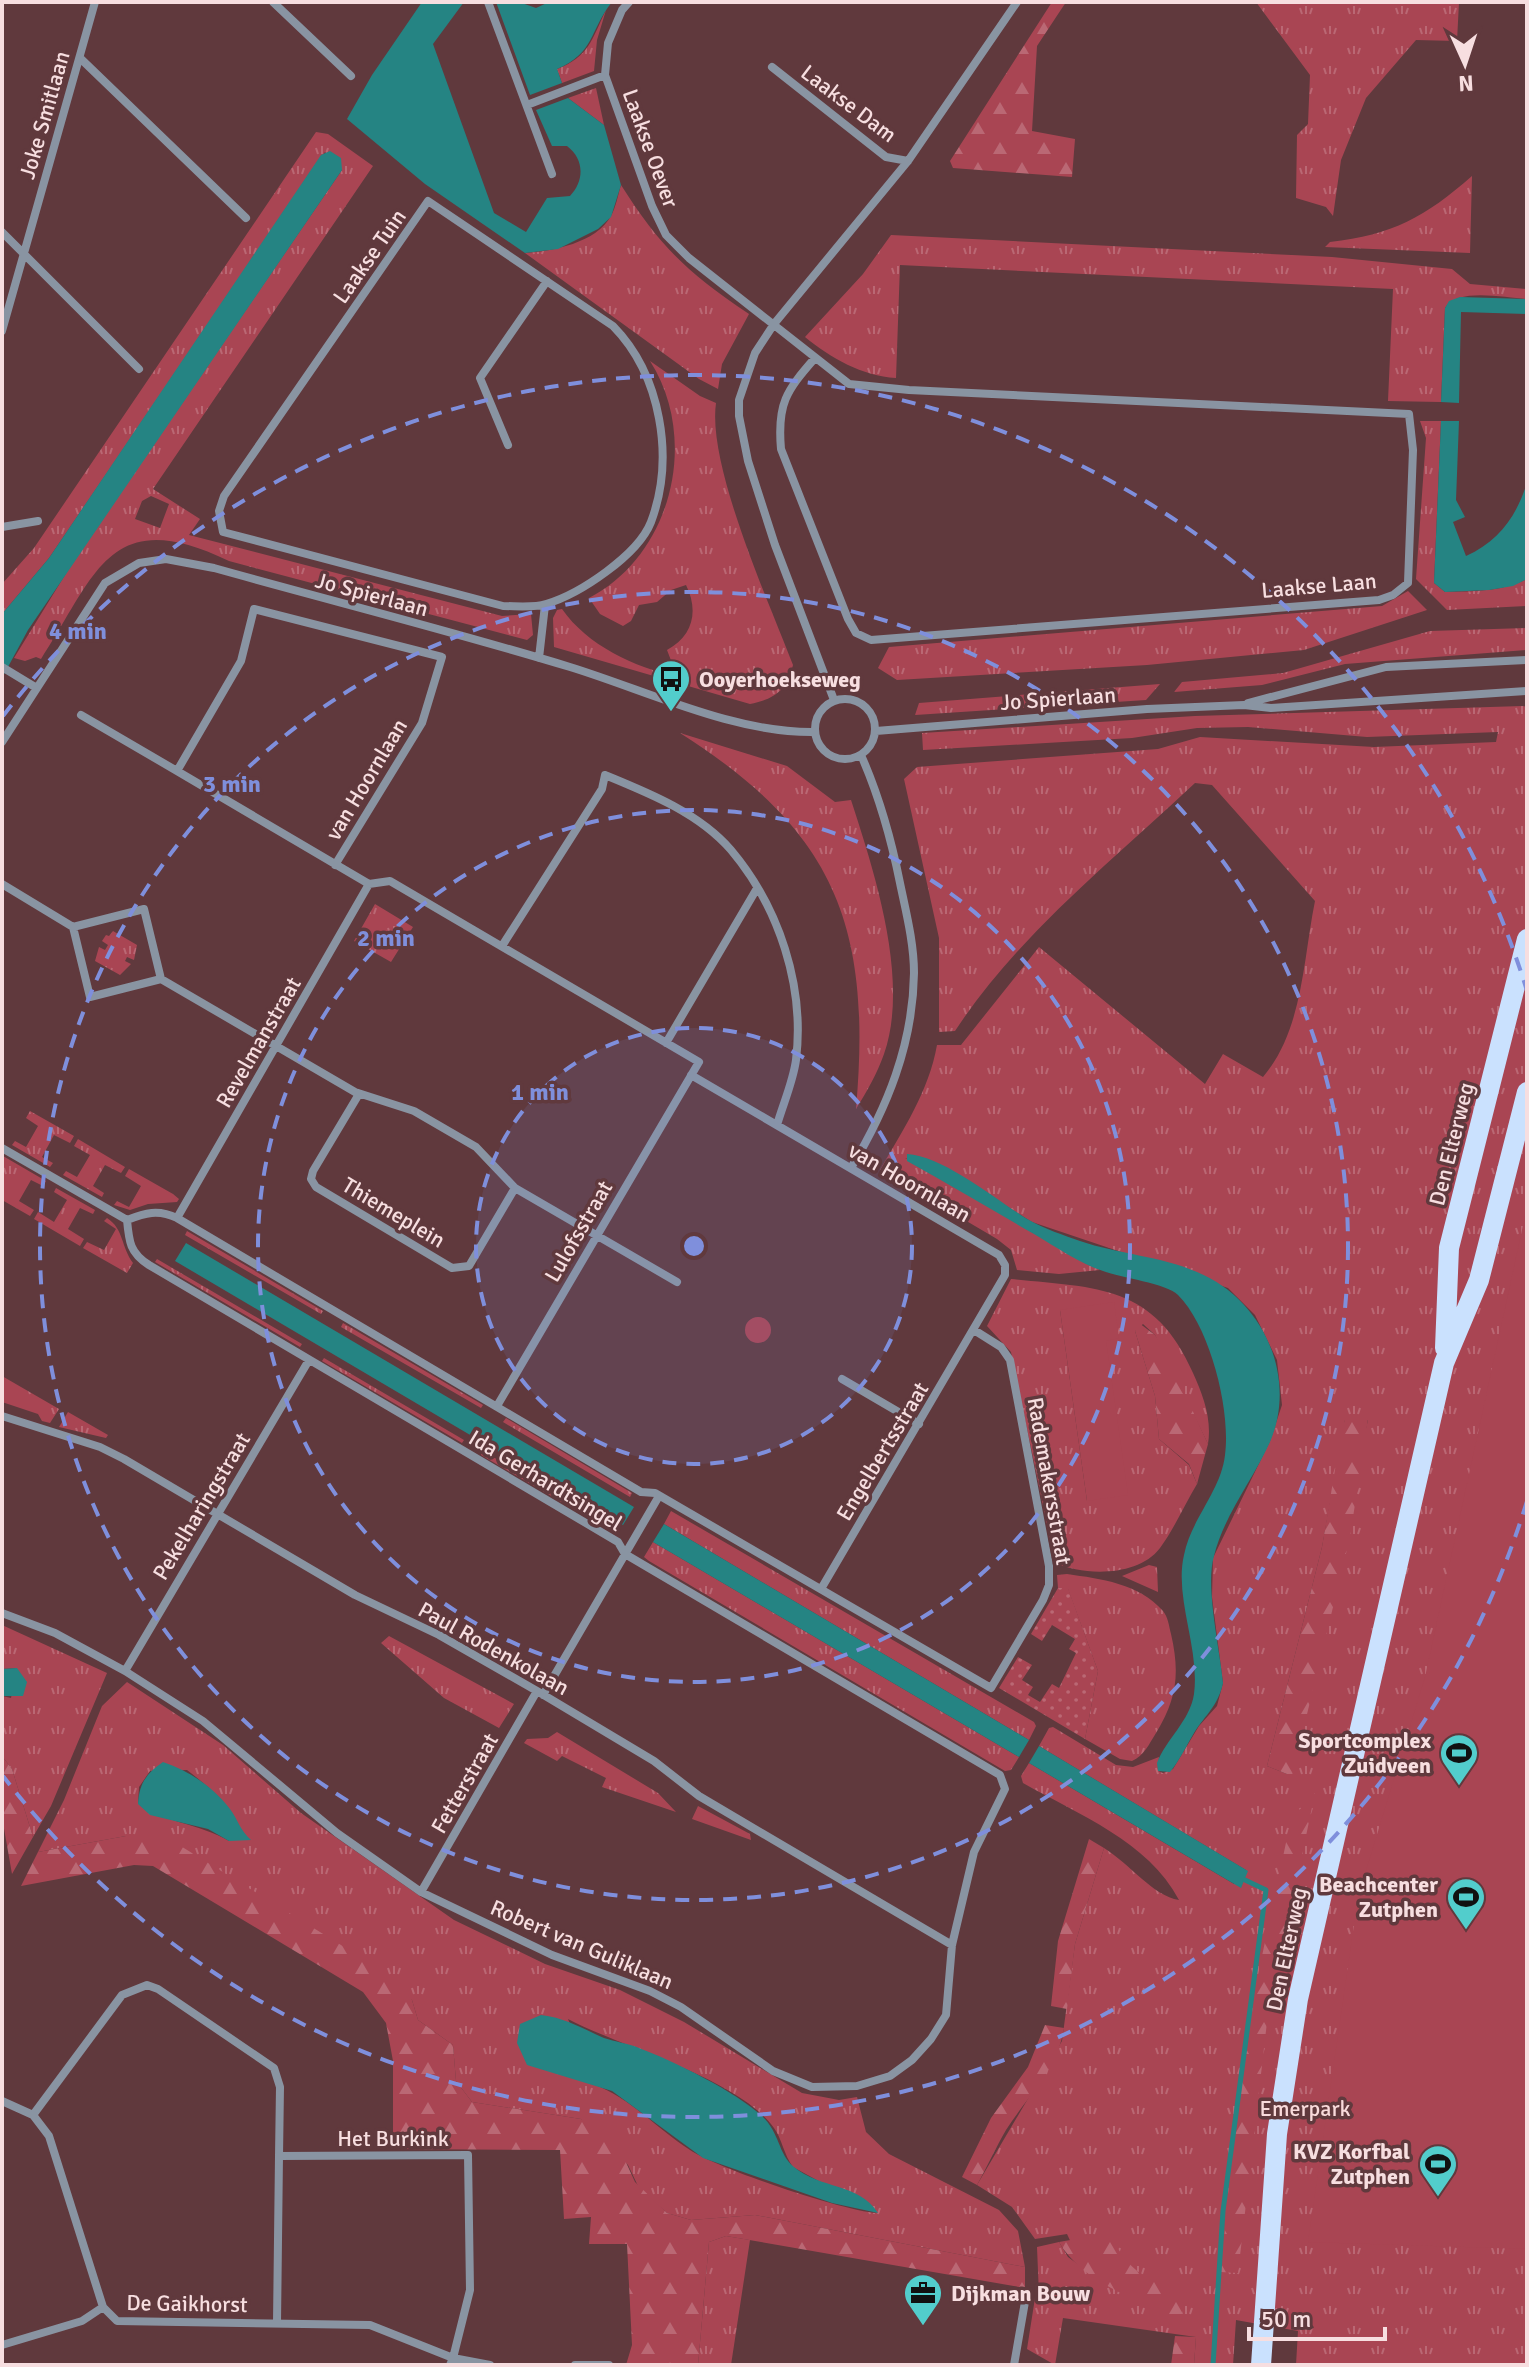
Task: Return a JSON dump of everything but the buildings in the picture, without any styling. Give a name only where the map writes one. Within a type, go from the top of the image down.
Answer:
[{"type":"main road","name":"Den Elterweg","points":[[1444,1363],[1449,1248],[1527,939]]},
{"type":"main road","name":"Den Elterweg","points":[[1261,2365],[1277,2134],[1298,1999],[1444,1363],[1479,1280],[1527,1092]]},
{"type":"street","name":"Joke Smitlaan","points":[[2,331],[95,2]]},
{"type":"street","points":[[273,2],[351,76]]},
{"type":"street","points":[[488,2],[552,174]]},
{"type":"street","name":"Laakse Oever","points":[[629,2],[622,10],[608,43],[605,75],[666,235],[689,258],[774,324]]},
{"type":"street","points":[[834,700],[775,545],[748,461],[739,400],[755,353],[774,324],[908,161],[1017,2]]},
{"type":"street","points":[[80,58],[246,218]]},
{"type":"street","name":"Laakse Dam","points":[[772,67],[886,157],[908,161]]},
{"type":"street","name":"Laakse Oever","points":[[527,105],[605,75]]},
{"type":"street","name":"Laakse Tuin","points":[[428,201],[613,326],[624,337],[651,388],[664,454],[650,523],[631,551],[600,576],[545,605],[503,606],[223,532],[219,511],[224,496],[428,201]]},
{"type":"street","points":[[2,232],[139,369]]},
{"type":"street","points":[[508,445],[480,378],[547,281]]},
{"type":"street","name":"Laakse Laan","points":[[774,324],[849,384],[909,390],[1409,414],[1413,450],[1408,583],[1393,595],[1379,600],[871,640],[856,633],[848,619],[781,449],[778,419],[784,398],[815,358]]},
{"type":"street","points":[[2,527],[38,521]]},
{"type":"street","name":"Jo Spierlaan","points":[[2,742],[105,583],[139,563],[166,559],[539,658],[745,726],[785,732],[814,732]]},
{"type":"street","points":[[539,658],[545,605]]},
{"type":"street","name":"van Hoornlaan","points":[[177,771],[241,661],[254,609],[442,657],[422,723],[335,865]]},
{"type":"street","name":"Jo Spierlaan","points":[[1244,705],[1386,667],[1527,660]]},
{"type":"street","points":[[6,670],[35,687]]},
{"type":"street","name":"Jo Spierlaan","points":[[876,731],[1244,705],[1271,708],[1527,691]]},
{"type":"street","name":"Jo Spierlaan","points":[[1510,692],[1527,697]]},
{"type":"street","points":[[846,698],[868,708],[876,731],[874,740],[861,755],[837,758],[826,753],[814,732],[819,713],[834,700],[846,698]]},
{"type":"street","name":"van Hoornlaan","points":[[81,715],[369,884],[390,881],[502,946],[699,1062],[691,1075],[999,1255],[1005,1265],[1005,1275],[974,1330]]},
{"type":"street","points":[[851,1168],[889,1097],[905,1044],[914,973],[908,922],[888,824],[861,755]]},
{"type":"street","points":[[502,946],[602,789],[605,775],[654,794],[689,816],[730,849],[777,922],[790,964],[797,1025],[795,1062],[777,1125]]},
{"type":"street","points":[[2,884],[73,927],[90,997],[161,979],[359,1094],[414,1111],[476,1147],[515,1188],[677,1282]]},
{"type":"street","name":"Revelmanstraat","points":[[177,1218],[369,884]]},
{"type":"street","points":[[666,1043],[756,890]]},
{"type":"street","points":[[73,927],[144,909],[161,979]]},
{"type":"street","name":"Lulofsstraat","points":[[497,1406],[691,1075]]},
{"type":"street","name":"Thiemeplein","points":[[359,1094],[311,1179],[316,1187],[374,1222],[452,1268],[461,1268],[469,1266],[515,1188]]},
{"type":"street","points":[[2,1148],[127,1220]]},
{"type":"street","name":"Ida Gerhardtsingel","points":[[991,1688],[659,1496],[641,1492],[177,1218],[165,1212],[146,1212],[127,1220],[130,1246],[136,1257],[618,1542],[625,1554],[1000,1775],[1005,1783]]},
{"type":"street","name":"Engelbertsstraat","points":[[821,1589],[974,1330]]},
{"type":"street","name":"Rademakersstraat","points":[[974,1330],[1001,1347],[1010,1360],[1049,1566],[1049,1585],[1043,1600],[991,1688]]},
{"type":"street","name":"Pekelharingstraat","points":[[125,1671],[309,1360]]},
{"type":"street","points":[[842,1379],[919,1424]]},
{"type":"street","name":"Paul Rodenkolaan","points":[[2,1416],[100,1447],[355,1595],[439,1635],[654,1761],[699,1796],[952,1945]]},
{"type":"street","name":"Fetterstraat","points":[[421,1892],[659,1496]]},
{"type":"street","name":"Robert van Guliklaan","points":[[2,1613],[55,1633],[125,1671],[203,1721],[337,1833],[421,1892],[552,1955],[650,1991],[681,2007],[773,2071],[812,2087],[857,2086],[890,2076],[912,2060],[931,2039],[946,2015],[952,1945],[974,1852],[1005,1783]]},
{"type":"street","points":[[2,2101],[33,2115],[122,1995],[147,1985],[158,1989],[274,2068],[280,2087],[277,2323]]},
{"type":"street","name":"De Gaikhorst","points":[[33,2115],[49,2136],[103,2307],[117,2321],[370,2325],[451,2362],[490,2365]]},
{"type":"street","name":"Het Burkink","points":[[279,2156],[468,2155],[470,2290],[451,2362]]},
{"type":"street","points":[[1014,2365],[1026,2296]]},
{"type":"street","points":[[2,2345],[82,2321],[103,2307]]},
{"type":"street","points":[[575,2365],[609,2365]]},
{"type":"green space","points":[[1052,2],[1066,2],[1037,46],[1032,131],[1075,139],[1072,177],[953,168],[950,161]]},
{"type":"green space","points":[[1256,2],[1459,2],[1457,41],[1416,40],[1366,98],[1341,160],[1333,216],[1326,207],[1296,198],[1297,135],[1308,124],[1310,75]]},
{"type":"green space","points":[[606,10],[597,40],[594,71],[562,83],[557,69],[583,53]]},
{"type":"green space","points":[[596,88],[604,125],[568,98]]},
{"type":"green space","points":[[316,132],[328,134],[373,166],[153,489],[200,519],[189,535],[502,616],[531,614],[533,635],[527,640],[229,561],[189,545],[157,540],[131,544],[111,557],[93,576],[41,659],[36,657],[25,661],[14,658],[73,562],[342,170],[325,152],[49,558],[2,614],[2,584],[34,548]],"holes":[[[151,496],[169,504],[160,528],[135,519],[142,501]]]},
{"type":"green space","points":[[1472,176],[1470,253],[1325,247],[1330,242],[1372,234],[1407,222],[1439,203]]},
{"type":"green space","points":[[621,185],[649,226],[677,257],[708,285],[749,314],[722,364],[718,389],[699,379],[525,253],[561,248],[595,233],[611,216]]},
{"type":"green space","points":[[891,235],[1332,257],[1452,269],[1470,284],[1527,289],[1527,299],[1483,295],[1451,302],[1445,308],[1441,402],[1388,401],[1393,289],[900,265],[896,378],[883,377],[848,365],[805,337],[863,274]]},
{"type":"green space","points":[[650,361],[700,396],[716,403],[716,430],[730,497],[793,665],[779,692],[759,702],[750,704],[554,647],[553,618],[557,610],[562,609],[585,634],[613,653],[677,676],[667,650],[683,638],[691,622],[692,604],[686,585],[671,590],[657,602],[639,605],[631,621],[623,626],[600,614],[589,598],[618,579],[641,554],[658,525],[669,493],[675,459],[673,425],[665,392]]},
{"type":"green space","points":[[1420,421],[1441,421],[1434,583],[1445,592],[1497,589],[1527,579],[1527,606],[1447,610],[1416,579],[1426,438]]},
{"type":"green space","points":[[1408,591],[1427,610],[1304,650],[1147,665],[897,680],[878,668],[889,647],[1382,606]]},
{"type":"green space","points":[[1527,628],[1527,650],[1345,664],[1262,685],[1174,692],[1182,682],[1283,673],[1430,631]]},
{"type":"green space","points":[[1160,684],[1146,700],[915,715],[919,703]]},
{"type":"green space","name":"Emerpark","points":[[1527,707],[1527,2365],[1296,2365],[1298,2331],[1236,2320],[1233,2365],[1194,2365],[1196,2337],[1063,2318],[1055,2365],[1027,2349],[1035,2298],[1039,2295],[1037,2247],[1059,2242],[1068,2257],[1083,2268],[1067,2234],[1035,2239],[1012,2207],[977,2185],[1062,2041],[1075,1944],[1104,1848],[1151,1886],[1179,1900],[1166,1879],[1131,1845],[1023,1783],[1021,1776],[1029,1763],[1234,1884],[1246,1870],[1039,1746],[1049,1728],[1053,1727],[1116,1765],[1133,1767],[1159,1757],[1158,1771],[1163,1773],[1173,1769],[1199,1726],[1217,1706],[1223,1683],[1212,1597],[1213,1558],[1270,1441],[1282,1405],[1277,1360],[1255,1315],[1228,1288],[1032,1222],[951,1172],[905,1158],[1100,1270],[1059,1274],[1017,1270],[1011,1250],[997,1239],[880,1170],[922,1094],[937,1045],[961,1045],[1039,947],[1205,1084],[1223,1054],[1263,1077],[1276,1058],[1294,1016],[1315,901],[1212,785],[1195,783],[1037,931],[1007,963],[955,1031],[939,1032],[939,938],[904,779],[917,767],[1158,749],[1200,737],[1374,747],[1496,742],[1498,732],[1367,737],[1248,727],[1197,728],[1132,738],[923,750],[922,733],[1195,716]],"holes":[[[1345,1420],[1368,1420],[1287,1774],[1267,1766],[1322,1547]]]},
{"type":"green space","points":[[680,733],[787,766],[835,802],[851,800],[870,859],[886,926],[893,993],[891,1025],[884,1054],[856,1109],[859,1045],[857,987],[848,936],[832,890],[808,847],[776,808],[733,770]]},
{"type":"green space","points":[[375,904],[413,927],[391,962],[354,941]]},
{"type":"green space","points":[[113,931],[137,945],[134,960],[127,957],[125,961],[131,964],[120,975],[95,961],[99,947],[105,950],[108,945],[102,941]]},
{"type":"green space","points":[[30,1111],[74,1136],[70,1143],[54,1135],[42,1157],[53,1163],[50,1167],[12,1145],[15,1141],[26,1147],[38,1126],[26,1118]]},
{"type":"green space","points":[[78,1139],[125,1167],[121,1173],[105,1165],[93,1186],[104,1193],[102,1197],[63,1175],[66,1171],[77,1177],[90,1155],[74,1146]]},
{"type":"green space","points":[[3,1156],[46,1181],[43,1186],[31,1180],[19,1201],[34,1210],[30,1216],[2,1200]]},
{"type":"green space","points":[[129,1169],[179,1199],[177,1202],[148,1204],[130,1210],[114,1205],[117,1201],[129,1207],[141,1186],[125,1176]]},
{"type":"green space","points":[[56,1188],[95,1210],[93,1214],[80,1208],[68,1229],[84,1239],[80,1246],[34,1219],[38,1212],[54,1222],[67,1200],[54,1192]]},
{"type":"green space","name":"Sportcomplex Zuidveen","points":[[1527,1207],[1527,2249],[1308,2242],[1358,1897],[1425,1677]]},
{"type":"green space","points":[[107,1218],[117,1227],[133,1263],[127,1273],[83,1248],[87,1242],[104,1250],[116,1229],[104,1221]]},
{"type":"green space","points":[[187,1231],[323,1311],[321,1314],[185,1235]]},
{"type":"green space","points":[[157,1259],[302,1344],[300,1347],[155,1262]]},
{"type":"green space","points":[[1011,1279],[1095,1289],[1118,1296],[1140,1306],[1160,1322],[1177,1343],[1203,1399],[1209,1425],[1208,1444],[1155,1335],[1143,1324],[1135,1331],[1155,1396],[1159,1439],[1189,1465],[1197,1484],[1165,1541],[1150,1558],[1125,1569],[1095,1572],[1055,1563],[1011,1352],[987,1326]],"holes":[[[1060,1310],[1106,1340],[1087,1501]]]},
{"type":"green space","points":[[1114,1302],[1119,1338],[1106,1341],[1128,1495],[1087,1501],[1060,1310]]},
{"type":"green space","points":[[758,1317],[767,1321],[771,1330],[767,1339],[758,1343],[749,1339],[745,1330],[749,1321]]},
{"type":"green space","points":[[343,1323],[483,1405],[481,1408],[341,1327]]},
{"type":"green space","points":[[1139,1323],[1155,1335],[1164,1349],[1208,1444],[1197,1484],[1189,1464],[1159,1439],[1155,1396],[1135,1331]]},
{"type":"green space","points":[[324,1358],[464,1440],[462,1443],[322,1361]]},
{"type":"green space","points":[[2,1376],[59,1409],[50,1423],[42,1421],[38,1414],[2,1402]]},
{"type":"green space","points":[[68,1412],[108,1435],[106,1438],[59,1427]]},
{"type":"green space","points":[[506,1418],[632,1493],[630,1497],[503,1422]]},
{"type":"green space","points":[[1368,1419],[1350,1537],[1292,1776],[1267,1766],[1322,1547],[1342,1428],[1345,1420]]},
{"type":"green space","points":[[483,1451],[610,1526],[608,1529],[481,1455]]},
{"type":"green space","points":[[671,1511],[1034,1722],[1036,1726],[1029,1740],[664,1524]]},
{"type":"green space","points":[[653,1542],[1019,1757],[1011,1770],[1005,1771],[649,1561],[644,1557]]},
{"type":"green space","points":[[1149,1565],[1157,1567],[1158,1592],[1122,1576]]},
{"type":"green space","points":[[1067,1574],[1131,1588],[1153,1602],[1167,1619],[1174,1648],[1175,1685],[1163,1721],[1140,1756],[1132,1761],[1120,1759],[1085,1739],[1098,1671],[1068,1589],[1058,1588],[1057,1575]]},
{"type":"green space","points":[[1058,1588],[1068,1588],[1098,1671],[1085,1739],[999,1688],[1018,1657],[1032,1665],[1022,1680],[1033,1687],[1028,1695],[1040,1702],[1052,1684],[1059,1688],[1076,1653],[1069,1649],[1075,1639],[1052,1625],[1042,1641],[1031,1634]]},
{"type":"green space","points":[[2,1625],[107,1673],[51,1806],[33,1837],[12,1769],[2,1756],[2,1696],[11,1698],[17,1668],[2,1669]]},
{"type":"green space","points":[[389,1636],[514,1704],[499,1728],[444,1698],[381,1643]]},
{"type":"green space","points":[[127,1682],[223,1745],[301,1813],[454,1920],[545,1964],[620,1990],[684,2022],[802,2093],[839,2100],[857,2097],[866,2132],[889,2154],[999,2210],[1018,2231],[1025,2267],[755,2215],[691,2220],[667,2213],[639,2188],[628,2165],[581,2119],[472,2102],[456,2081],[453,2045],[418,2020],[412,2000],[126,1836],[38,1852],[64,1800],[102,1706]],"holes":[[[187,1770],[218,1796],[230,1811],[239,1829],[229,1841],[157,1814],[138,1803],[139,1787],[150,1771]],[[568,2019],[708,2079],[734,2094],[757,2110],[774,2128],[793,2167],[877,2213],[782,2188],[690,2150],[632,2106],[593,2084]]]},
{"type":"green space","points":[[557,1732],[658,1793],[676,1812],[602,1787],[606,1778],[562,1756],[557,1761],[524,1743],[527,1739],[548,1738]]},
{"type":"green space","points":[[2,1756],[12,1769],[33,1837],[12,1874],[2,1817]]},
{"type":"green space","points":[[1315,1793],[1267,2022],[1238,2273],[1221,2272],[1235,2120],[1258,1975],[1291,1819]]},
{"type":"green space","points":[[698,1806],[750,1834],[751,1840],[692,1819]]},
{"type":"green space","points":[[126,1836],[160,1836],[179,1845],[396,1979],[412,2000],[418,2020],[453,2045],[456,2081],[472,2102],[581,2119],[613,2134],[635,2182],[667,2213],[691,2220],[755,2215],[1025,2267],[1025,2288],[726,2236],[709,2242],[698,2365],[626,2365],[632,2345],[627,2244],[589,2244],[591,2217],[564,2219],[560,2150],[393,2149],[393,2061],[386,2023],[363,1992],[153,1866],[134,1865],[21,1886],[38,1852]]},
{"type":"green space","points":[[1089,1839],[1104,1848],[1075,1944],[1067,2009],[1051,2006],[1058,1941]]},
{"type":"green space","points":[[1045,2025],[1064,2028],[1061,2043],[1041,2082],[1006,2130],[977,2185],[962,2177],[991,2118],[1028,2067]]},
{"type":"green space","points":[[1110,2233],[1122,2255],[1137,2271],[1156,2281],[1181,2287],[1185,2294],[1181,2321],[1097,2280],[1069,2256],[1059,2242]]},
{"type":"green space","points":[[726,2236],[750,2240],[731,2365],[698,2365],[709,2242]]},
{"type":"green space","points":[[1175,2336],[1196,2337],[1194,2365],[1171,2365]]},
{"type":"water","points":[[422,2],[464,2],[433,44],[494,213],[526,232],[547,198],[570,196],[575,190],[580,177],[577,157],[567,146],[552,146],[536,110],[568,98],[604,125],[621,185],[611,217],[598,229],[558,249],[525,253],[425,184],[347,119],[372,75]]},
{"type":"water","points":[[496,2],[519,2],[536,8],[549,2],[612,2],[585,48],[557,69],[562,83],[530,95]]},
{"type":"water","points":[[330,151],[341,158],[342,170],[28,630],[2,678],[2,614],[49,558],[321,155]]},
{"type":"water","points":[[1460,297],[1527,299],[1527,314],[1461,312],[1459,403],[1441,402],[1445,308],[1449,301]]},
{"type":"water","points":[[1441,421],[1459,421],[1456,500],[1465,517],[1453,522],[1466,556],[1488,543],[1505,527],[1527,483],[1527,579],[1513,586],[1445,592],[1434,583]]},
{"type":"water","points":[[907,1154],[937,1162],[1048,1229],[1094,1245],[1168,1262],[1220,1284],[1240,1301],[1269,1343],[1277,1367],[1280,1392],[1278,1417],[1270,1442],[1225,1526],[1212,1569],[1212,1601],[1223,1683],[1215,1704],[1170,1772],[1158,1771],[1157,1763],[1188,1713],[1194,1694],[1194,1659],[1182,1588],[1184,1555],[1193,1529],[1218,1481],[1225,1455],[1225,1416],[1209,1348],[1189,1309],[1172,1291],[1103,1271],[1076,1259],[907,1161]]},
{"type":"water","points":[[186,1243],[634,1507],[623,1525],[175,1261]]},
{"type":"water","points":[[664,1524],[1029,1740],[1019,1757],[653,1542]]},
{"type":"water","points":[[17,1668],[27,1682],[23,1696],[2,1696],[2,1669]]},
{"type":"water","points":[[1039,1746],[1248,1871],[1241,1888],[1029,1763]]},
{"type":"water","points":[[163,1762],[192,1775],[216,1793],[251,1840],[229,1841],[208,1829],[150,1815],[138,1804],[140,1790],[148,1775]]},
{"type":"water","points":[[541,2015],[566,2021],[604,2038],[653,2054],[721,2087],[762,2116],[794,2167],[815,2179],[861,2196],[878,2213],[832,2203],[703,2158],[612,2091],[527,2065],[517,2043],[520,2024]]},
{"type":"waterway","points":[[1213,2365],[1223,2211],[1266,1890],[1245,1880]]},
{"type":"place","name":"Ooyerhoekseweg","points":[[671,713]]},
{"type":"place","name":"Sportcomplex Zuidveen","points":[[1459,1787]]},
{"type":"place","name":"Beachcenter Zutphen","points":[[1466,1931]]},
{"type":"place","name":"KVZ Korfbal Zutphen","points":[[1438,2198]]},
{"type":"place","name":"Dijkman Bouw","points":[[923,2327]]}]
